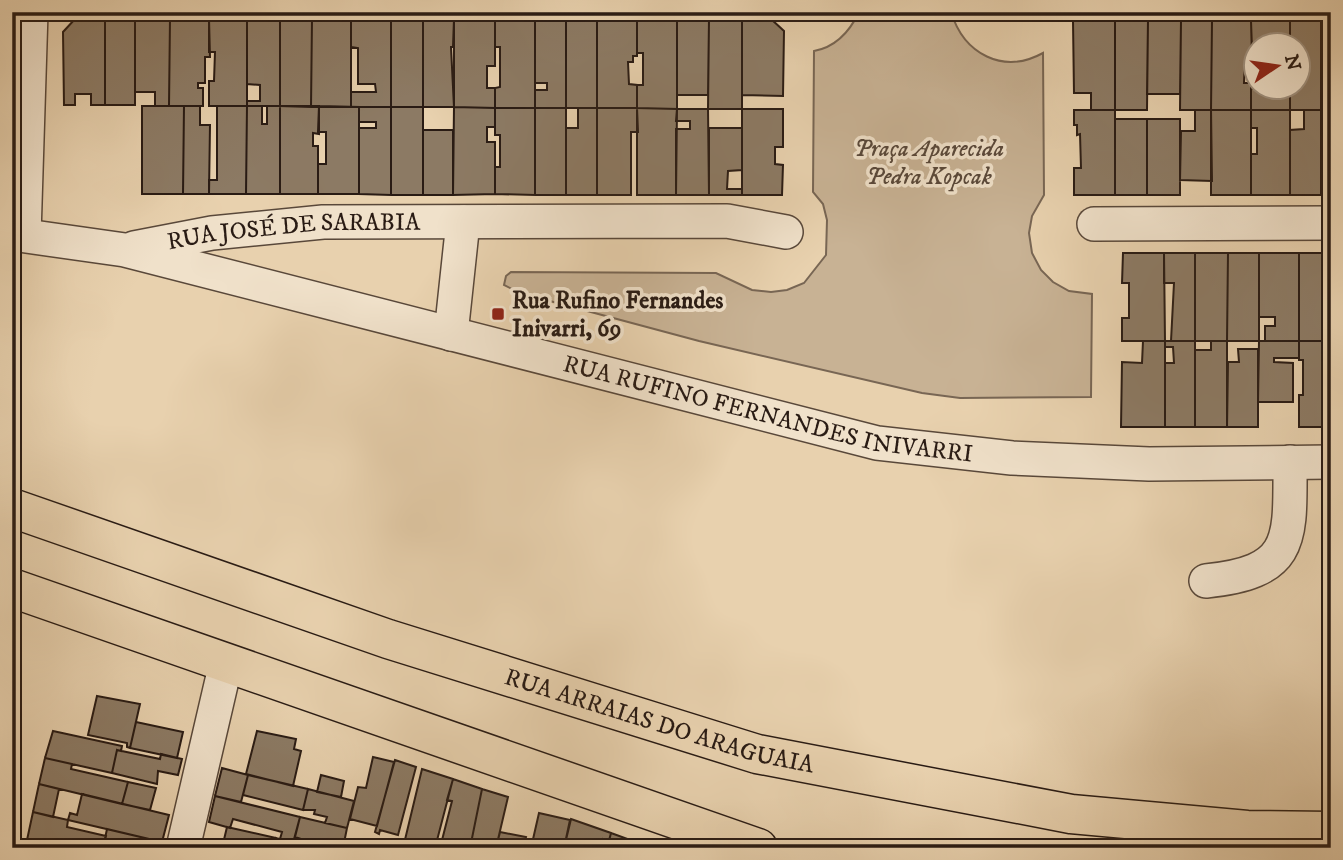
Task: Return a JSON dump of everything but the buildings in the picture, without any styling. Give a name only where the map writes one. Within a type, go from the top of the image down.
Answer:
[{"type":"main road","name":"RUA ARRAIAS DO ARAGUAIA","points":[[12,508],[388,639],[757,754],[1071,814],[1247,830],[1331,831]]},
{"type":"main road","points":[[12,588],[745,845]]},
{"type":"street","points":[[18,234],[31,12]]},
{"type":"street","name":"RUA JOSÉ DE SARABIA","points":[[125,250],[212,233],[323,222],[727,221],[786,232]]},
{"type":"street","points":[[451,334],[463,222]]},
{"type":"street","points":[[1094,224],[1331,223]]},
{"type":"street","name":"RUA RUFINO FERNANDES INIVARRI","points":[[18,234],[125,250],[877,443],[1026,458],[1149,464],[1331,462]]},
{"type":"street","points":[[1206,581],[1240,577],[1266,567],[1283,548],[1290,526],[1290,462]]},
{"type":"street","points":[[183,848],[226,663]]},
{"type":"green space","name":"Praça Aparecida Pedra Kopcak","points":[[859,12],[951,12],[965,39],[987,56],[1014,62],[1043,53],[1044,195],[1032,216],[1029,233],[1032,253],[1041,270],[1053,282],[1069,291],[1092,294],[1091,397],[960,398],[922,393],[699,341],[520,293],[504,285],[506,276],[511,272],[716,273],[752,290],[771,292],[787,290],[804,283],[826,255],[827,220],[823,204],[813,192],[814,51],[829,46],[841,37]]},
{"type":"place","name":"Rua Rufino Fernandes Inivarri, 69","points":[[498,314]]}]
